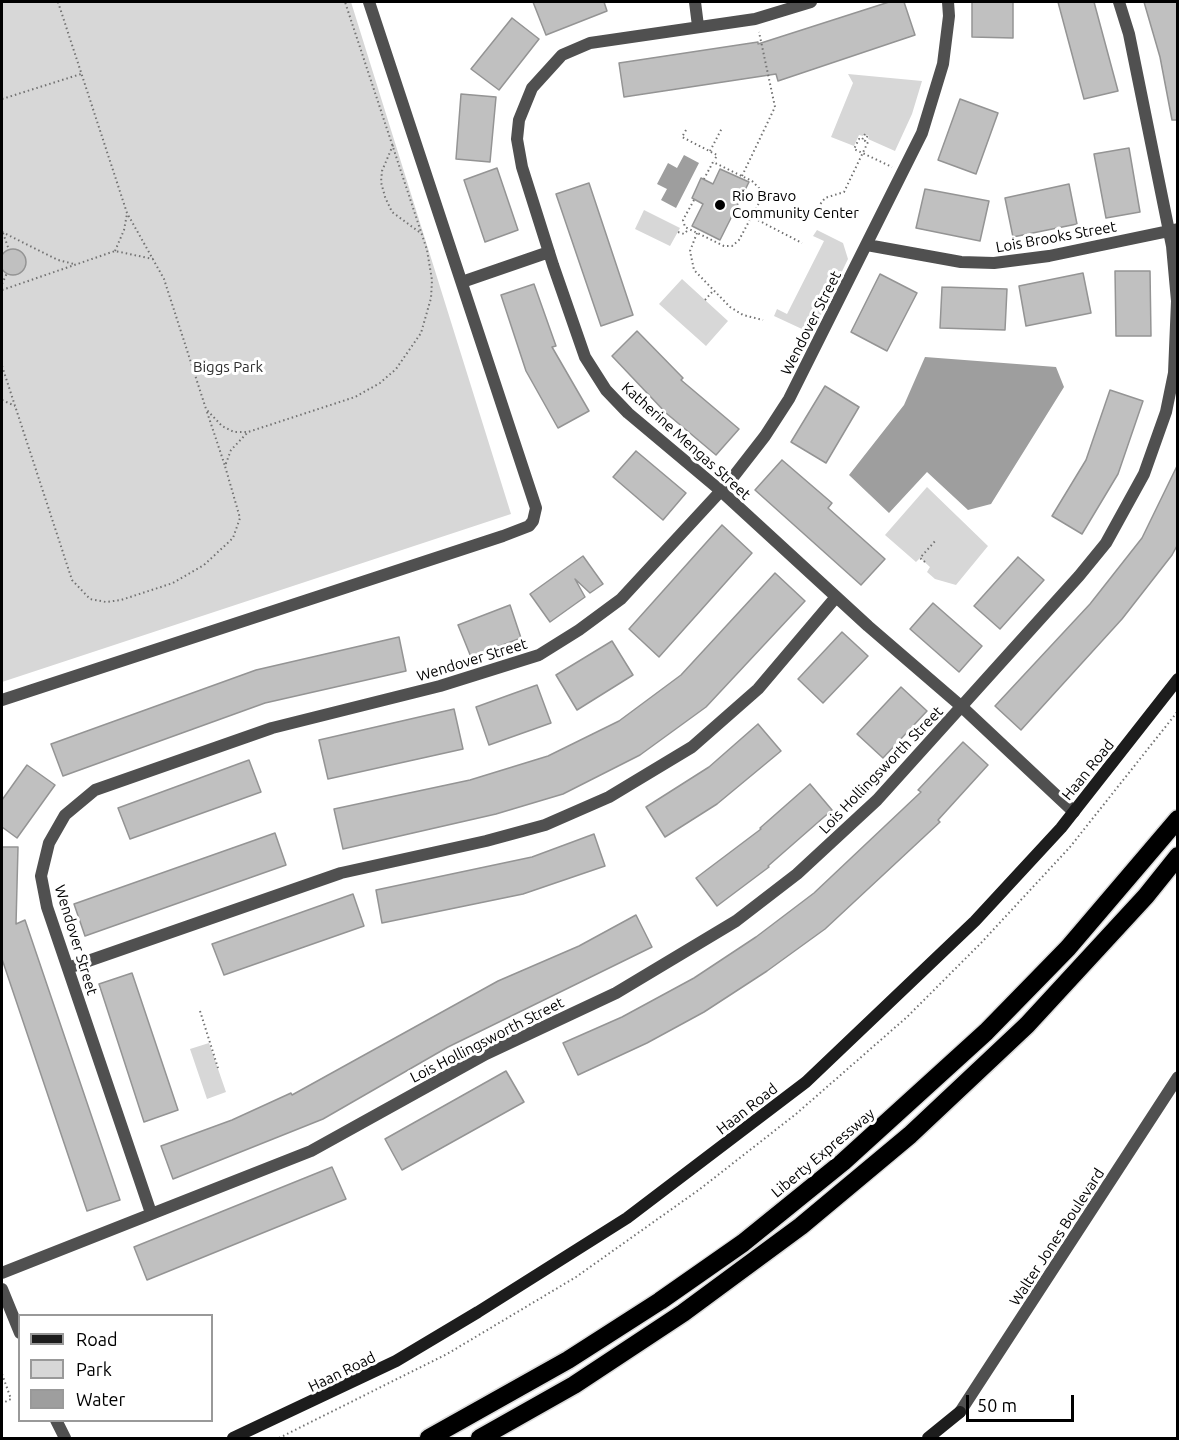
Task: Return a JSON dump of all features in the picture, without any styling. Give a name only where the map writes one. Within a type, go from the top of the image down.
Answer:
[{"type":"highway","name":"Liberty Expressway","points":[[429,1438],[568,1360],[660,1301],[743,1243],[843,1162],[986,1032],[1068,948],[1178,819]]},
{"type":"highway","points":[[480,1438],[574,1385],[683,1312],[801,1226],[901,1143],[1027,1025],[1146,896],[1178,856]]},
{"type":"street","points":[[2,700],[529,526],[533,521],[536,508],[369,2]]},
{"type":"street","points":[[695,2],[698,26]]},
{"type":"street","name":"Katherine Mengas Street","points":[[812,2],[755,19],[610,39],[575,47],[562,55],[532,88],[519,120],[517,139],[522,167],[549,252],[585,357],[606,390],[628,413],[721,491],[836,597],[962,707],[1074,812]]},
{"type":"street","name":"Wendover Street","points":[[151,1213],[47,907],[41,876],[49,843],[65,815],[95,790],[272,728],[440,686],[538,655],[579,630],[621,598],[721,491],[765,436],[789,399],[903,172],[932,106],[943,64],[949,16],[948,2]]},
{"type":"street","name":"Lois Hollingsworth Street","points":[[2,1273],[311,1151],[486,1054],[616,993],[694,948],[736,921],[840,837],[900,776],[962,707],[1106,543],[1144,474],[1166,412],[1174,373],[1177,301],[1173,230],[1129,34],[1119,2]]},
{"type":"street","name":"Lois Brooks Street","points":[[867,245],[961,262],[994,263],[1049,256],[1173,230]]},
{"type":"street","points":[[462,282],[549,252]]},
{"type":"street","points":[[68,968],[341,873],[545,825],[609,797],[692,747],[758,688],[836,597]]},
{"type":"street","name":"Haan Road","points":[[233,1438],[396,1361],[627,1218],[806,1082],[975,921],[1074,812],[1178,679]]},
{"type":"street","name":"Walter Jones Boulevard","points":[[960,1412],[1178,1077]]},
{"type":"street","points":[[2,1288],[18,1328]]},
{"type":"street","points":[[927,1438],[960,1412]]},
{"type":"street","points":[[940,1438],[960,1412]]},
{"type":"street","points":[[57,1422],[65,1438]]},
{"type":"path","points":[[2,366],[72,580],[90,599],[121,600],[173,584],[219,553],[233,538],[240,518],[164,279],[127,213],[58,2]]},
{"type":"path","points":[[206,409],[222,426],[234,432],[248,432],[355,397],[380,383],[396,369],[421,333],[431,298],[430,264],[345,2]]},
{"type":"path","points":[[742,176],[776,105],[755,19]]},
{"type":"path","points":[[2,99],[81,74]]},
{"type":"path","points":[[710,152],[722,128]]},
{"type":"path","points":[[686,130],[682,137],[717,155],[704,179]]},
{"type":"path","points":[[815,211],[825,198],[844,192],[863,153],[868,142],[865,141],[867,135],[862,140],[859,139],[854,149],[863,153],[903,172]]},
{"type":"path","points":[[393,145],[382,171],[381,182],[385,197],[392,212],[422,234]]},
{"type":"path","points":[[694,200],[683,220],[685,227],[724,246],[732,246],[742,237],[762,193],[756,184],[713,162]]},
{"type":"path","points":[[115,251],[124,230],[127,213]]},
{"type":"path","points":[[751,216],[802,243]]},
{"type":"path","points":[[678,232],[684,234],[689,229]]},
{"type":"path","points":[[2,233],[58,260],[74,264]]},
{"type":"path","points":[[2,233],[9,250]]},
{"type":"path","points":[[697,233],[690,247],[691,264],[730,307],[743,315],[763,320]]},
{"type":"path","points":[[2,290],[115,251],[153,259]]},
{"type":"path","points":[[2,284],[7,273]]},
{"type":"path","points":[[705,300],[714,290]]},
{"type":"path","points":[[2,400],[15,406]]},
{"type":"path","points":[[225,466],[231,450],[248,432]]},
{"type":"path","points":[[925,562],[920,558],[936,540]]},
{"type":"path","points":[[200,1011],[218,1068]]},
{"type":"path","points":[[2,1374],[11,1399],[5,1402]]},
{"type":"green space","name":"Biggs Park","points":[[2,2],[351,2],[511,514],[2,682]]},
{"type":"green space","points":[[848,74],[922,81],[912,114],[895,151],[868,139],[869,136],[864,134],[859,135],[854,146],[831,137],[853,83]]},
{"type":"green space","points":[[644,210],[680,228],[670,246],[635,229]]},
{"type":"green space","points":[[817,230],[843,243],[848,259],[816,325],[802,329],[774,316],[777,309],[787,314],[824,241],[813,236]]},
{"type":"green space","points":[[682,279],[728,321],[706,346],[659,304]]},
{"type":"green space","points":[[927,487],[988,546],[956,585],[935,579],[927,572],[930,567],[920,558],[916,562],[885,535]]},
{"type":"green space","points":[[209,1043],[226,1092],[207,1099],[190,1049]]},
{"type":"water","points":[[684,155],[699,163],[676,208],[661,200],[667,189],[657,184],[668,163],[677,168]]},
{"type":"water","points":[[925,357],[1056,367],[1064,387],[991,504],[968,510],[927,472],[889,513],[849,475],[904,405]]},
{"type":"building","points":[[533,2],[604,2],[607,11],[546,35]]},
{"type":"building","points":[[889,2],[904,2],[915,35],[778,81],[776,74],[624,97],[619,63],[758,42],[758,44]]},
{"type":"building","points":[[972,2],[1013,2],[1013,38],[972,37]]},
{"type":"building","points":[[1058,2],[1094,2],[1118,91],[1084,99]]},
{"type":"building","points":[[1144,2],[1178,2],[1178,120],[1172,120],[1160,57]]},
{"type":"building","points":[[512,18],[539,39],[499,90],[471,69]]},
{"type":"building","points":[[461,94],[496,97],[490,162],[456,159]]},
{"type":"building","points":[[960,99],[998,113],[976,174],[938,160]]},
{"type":"building","points":[[1129,148],[1140,212],[1106,218],[1094,154]]},
{"type":"building","points":[[497,168],[518,230],[485,242],[464,180]]},
{"type":"building","name":"Rio Bravo Community Center","points":[[720,169],[749,182],[720,240],[692,226],[703,204],[692,198],[701,178],[713,184]]},
{"type":"building","points":[[589,183],[633,315],[601,326],[556,194]]},
{"type":"building","points":[[1069,184],[1077,224],[1013,237],[1005,198]]},
{"type":"building","points":[[925,189],[989,201],[980,241],[916,228]]},
{"type":"building","points":[[13,249],[22,253],[26,262],[22,271],[13,275],[4,271],[0,262],[4,253]]},
{"type":"building","points":[[1115,271],[1150,271],[1151,336],[1116,336]]},
{"type":"building","points":[[1083,273],[1091,313],[1026,326],[1019,286]]},
{"type":"building","points":[[880,274],[917,293],[887,351],[851,332]]},
{"type":"building","points":[[534,284],[556,346],[552,347],[589,411],[558,428],[526,371],[501,295]]},
{"type":"building","points":[[942,287],[1007,289],[1005,330],[940,328]]},
{"type":"building","points":[[637,331],[683,378],[681,380],[739,429],[716,455],[666,413],[612,356]]},
{"type":"building","points":[[825,386],[859,407],[826,463],[791,442]]},
{"type":"building","points":[[1110,390],[1143,401],[1118,474],[1082,534],[1052,516],[1086,460]]},
{"type":"building","points":[[636,451],[686,493],[663,520],[613,477]]},
{"type":"building","points":[[782,460],[832,503],[828,508],[885,559],[861,585],[755,490]]},
{"type":"building","points":[[1178,464],[1178,544],[1172,555],[1122,619],[1021,730],[995,706],[1090,604],[1142,538]]},
{"type":"building","points":[[722,525],[752,553],[659,657],[629,629]]},
{"type":"building","points":[[583,556],[603,584],[590,593],[575,579],[585,597],[550,622],[530,594]]},
{"type":"building","points":[[1018,557],[1044,580],[1000,629],[974,606]]},
{"type":"building","points":[[775,573],[805,601],[706,707],[640,755],[563,794],[496,814],[343,849],[334,809],[470,780],[548,756],[619,721],[681,675]]},
{"type":"building","points":[[933,603],[982,646],[959,672],[910,629]]},
{"type":"building","points":[[510,605],[521,638],[471,657],[458,625]]},
{"type":"building","points":[[842,632],[868,656],[823,703],[798,679]]},
{"type":"building","points":[[399,637],[406,671],[265,703],[63,776],[51,744],[256,670]]},
{"type":"building","points":[[612,641],[633,675],[577,710],[556,675]]},
{"type":"building","points":[[537,685],[551,723],[489,745],[476,707]]},
{"type":"building","points":[[901,687],[927,711],[883,758],[857,734]]},
{"type":"building","points":[[454,709],[463,749],[328,779],[319,740]]},
{"type":"building","points":[[758,724],[781,751],[717,804],[665,837],[646,807],[709,767]]},
{"type":"building","points":[[963,742],[988,765],[938,820],[940,822],[825,929],[767,971],[704,1012],[647,1043],[578,1075],[563,1043],[622,1017],[694,978],[756,937],[814,893],[921,792],[918,790]]},
{"type":"building","points":[[249,760],[261,792],[130,839],[118,808]]},
{"type":"building","points":[[27,765],[55,785],[17,838],[2,827],[2,800]]},
{"type":"building","points":[[810,784],[832,810],[769,867],[717,906],[696,878],[761,829]]},
{"type":"building","points":[[275,833],[286,865],[85,936],[74,904]]},
{"type":"building","points":[[594,834],[605,866],[523,894],[382,923],[376,890],[532,857]]},
{"type":"building","points":[[2,847],[18,847],[16,924],[25,920],[120,1200],[87,1211],[2,959]]},
{"type":"building","points":[[353,894],[364,926],[224,975],[212,944]]},
{"type":"building","points":[[636,915],[652,947],[448,1047],[323,1119],[173,1179],[161,1146],[232,1120],[291,1093],[292,1095],[498,981],[579,946]]},
{"type":"building","points":[[132,973],[178,1110],[144,1122],[99,984]]},
{"type":"building","points":[[506,1071],[524,1102],[402,1170],[385,1139]]},
{"type":"building","points":[[332,1167],[346,1199],[147,1280],[134,1247]]},
{"type":"place","name":"Rio Bravo Community Center","points":[[720,205]]}]
